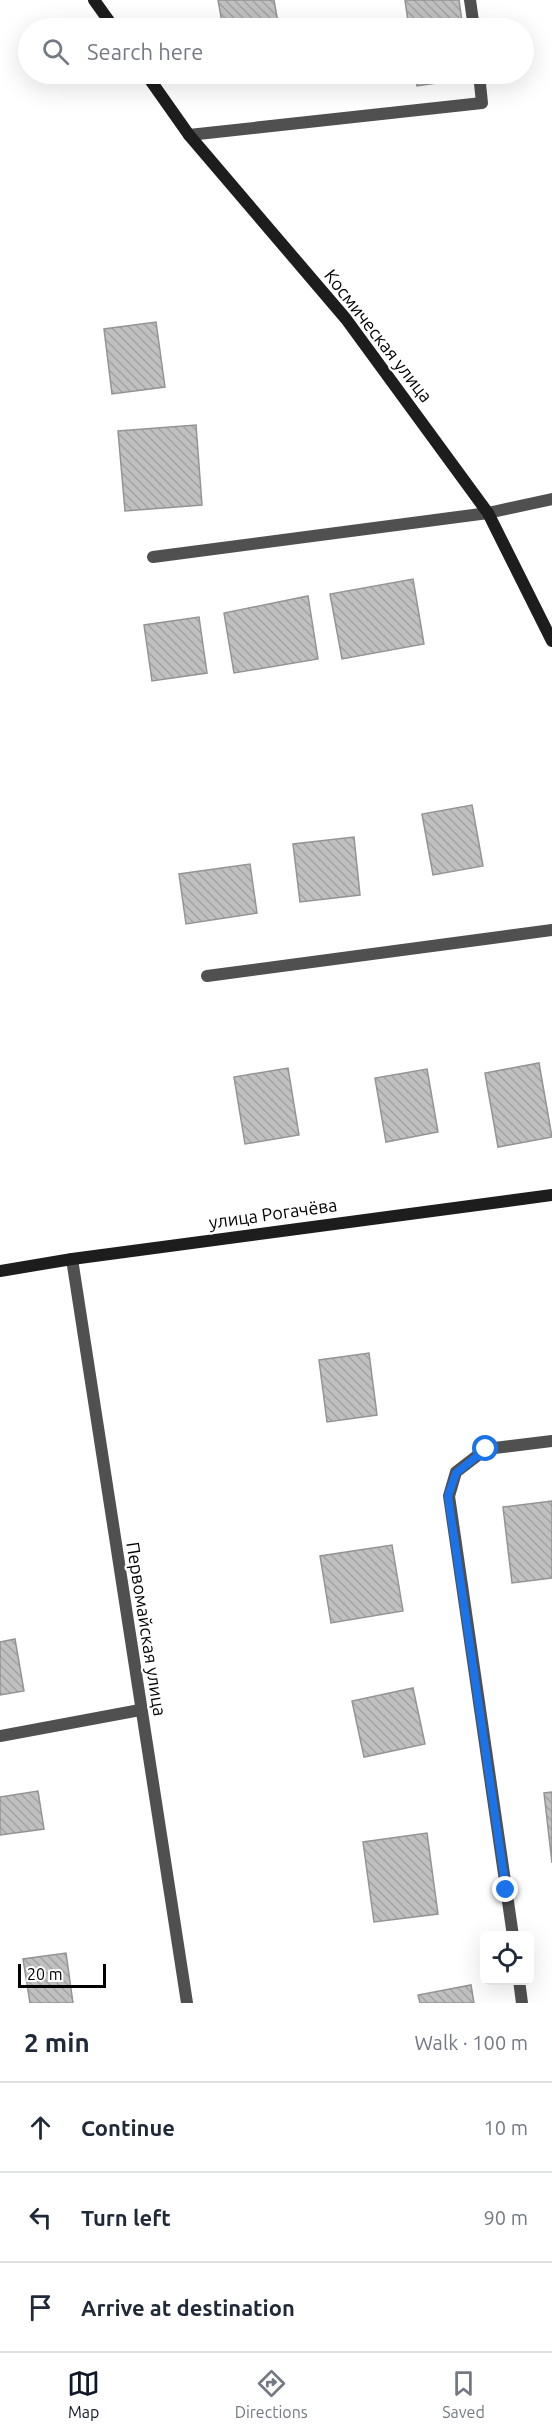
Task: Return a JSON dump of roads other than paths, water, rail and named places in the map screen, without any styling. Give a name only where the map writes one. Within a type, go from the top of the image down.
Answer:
[{"type":"street","points":[[94,0],[107,18]]},
{"type":"street","points":[[471,0],[473,18]]},
{"type":"street","name":"Космическая улица","points":[[153,84],[189,135],[346,319],[488,513],[552,641]]},
{"type":"street","points":[[189,135],[482,103],[480,84]]},
{"type":"street","points":[[153,557],[488,513],[552,499]]},
{"type":"street","points":[[207,976],[552,930]]},
{"type":"street","name":"улица Рогачёва","points":[[0,1271],[552,1195]]},
{"type":"street","name":"Первомайская улица","points":[[72,1260],[187,2003]]},
{"type":"street","points":[[512,1931],[448,1496],[456,1473],[486,1449],[552,1441]]},
{"type":"street","points":[[0,1736],[140,1710]]},
{"type":"street","points":[[520,1985],[522,2003]]}]
